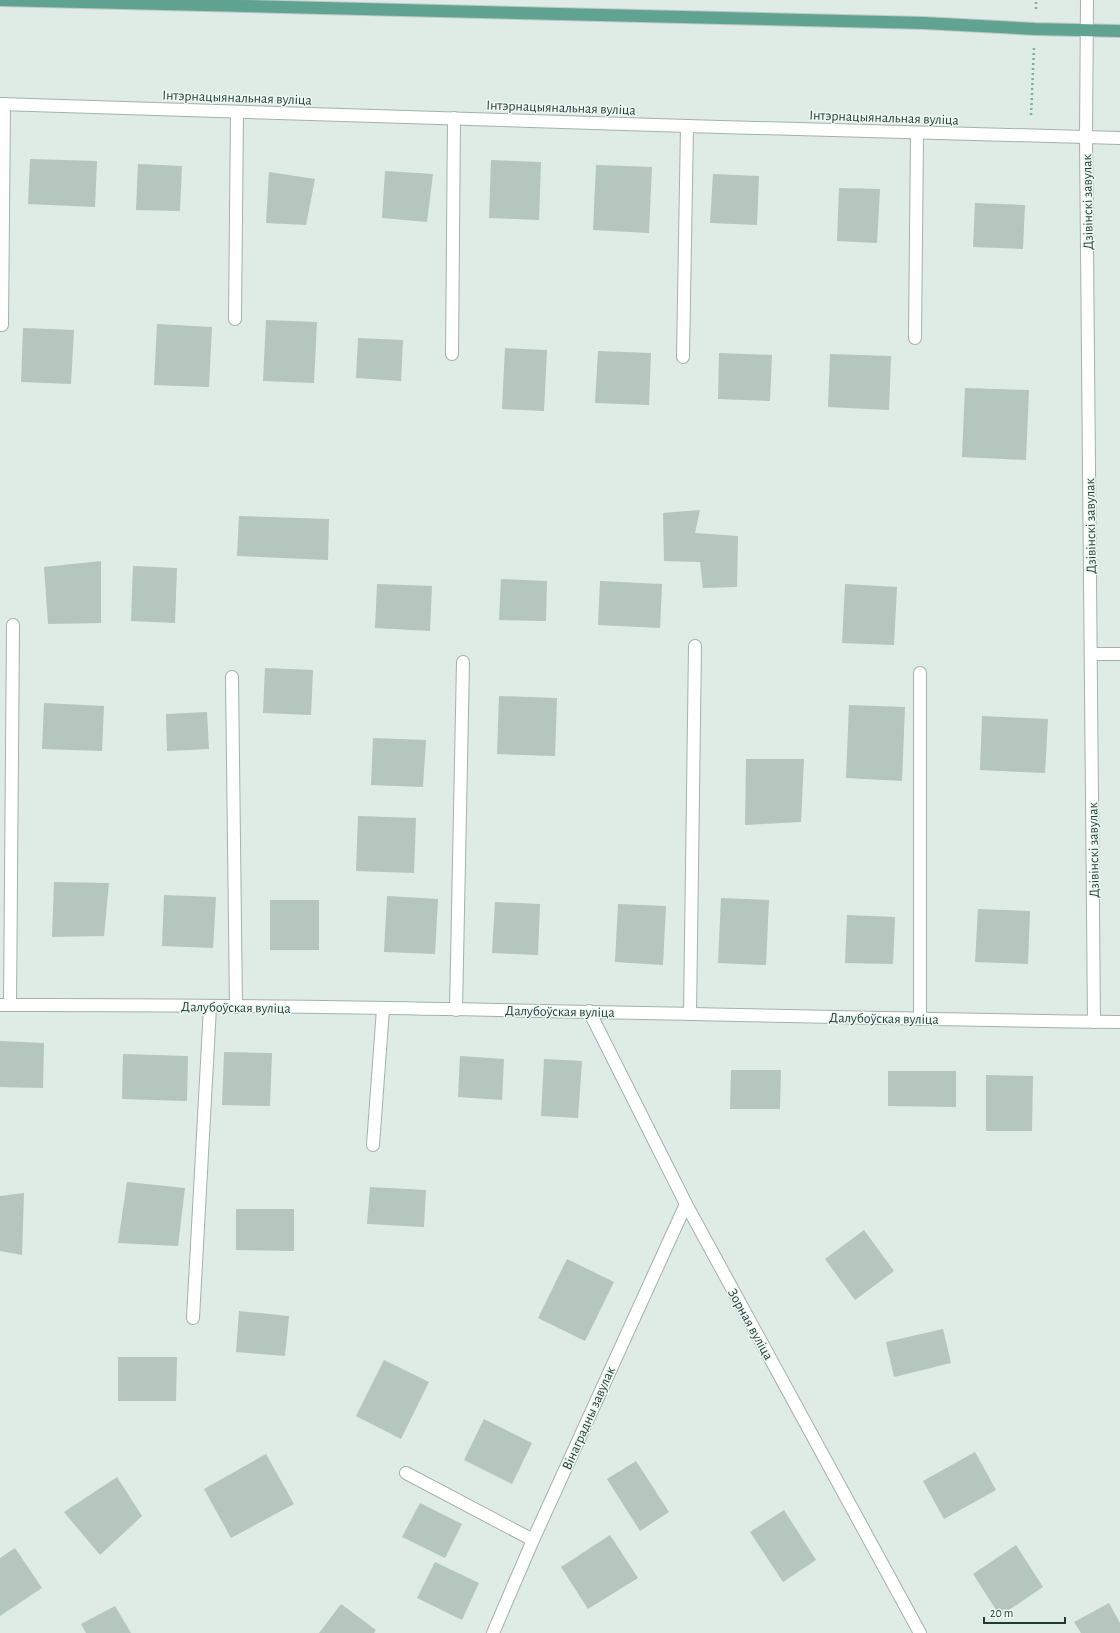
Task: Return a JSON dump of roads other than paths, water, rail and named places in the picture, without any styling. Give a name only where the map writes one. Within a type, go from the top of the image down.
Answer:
[{"type":"main road","points":[[0,0],[201,3],[924,23],[1035,29],[1120,31]]},
{"type":"street","name":"Дзівінскі завулак","points":[[1087,0],[1086,137],[1094,1022]]},
{"type":"street","name":"Інтэрнацыянальная вуліца","points":[[2,104],[1120,138]]},
{"type":"street","points":[[2,104],[2,326]]},
{"type":"street","points":[[236,319],[237,112]]},
{"type":"street","points":[[452,354],[454,118]]},
{"type":"street","points":[[683,357],[687,126]]},
{"type":"street","points":[[915,338],[918,133]]},
{"type":"street","points":[[5,1005],[13,625]]},
{"type":"street","points":[[690,1014],[694,646]]},
{"type":"street","points":[[1091,654],[1120,654]]},
{"type":"street","points":[[456,1010],[463,662]]},
{"type":"street","points":[[920,673],[920,1019]]},
{"type":"street","points":[[232,677],[236,1007]]},
{"type":"street","name":"Далубоўская вуліца","points":[[5,1005],[589,1011],[1120,1022]]},
{"type":"street","points":[[194,1318],[210,1007]]},
{"type":"street","points":[[373,1146],[383,1009]]},
{"type":"street","name":"Зорная вуліца","points":[[589,1011],[686,1204],[920,1633]]},
{"type":"street","name":"Вінаградны завулак","points":[[493,1633],[533,1540],[686,1204]]},
{"type":"street","points":[[406,1473],[533,1540]]}]
